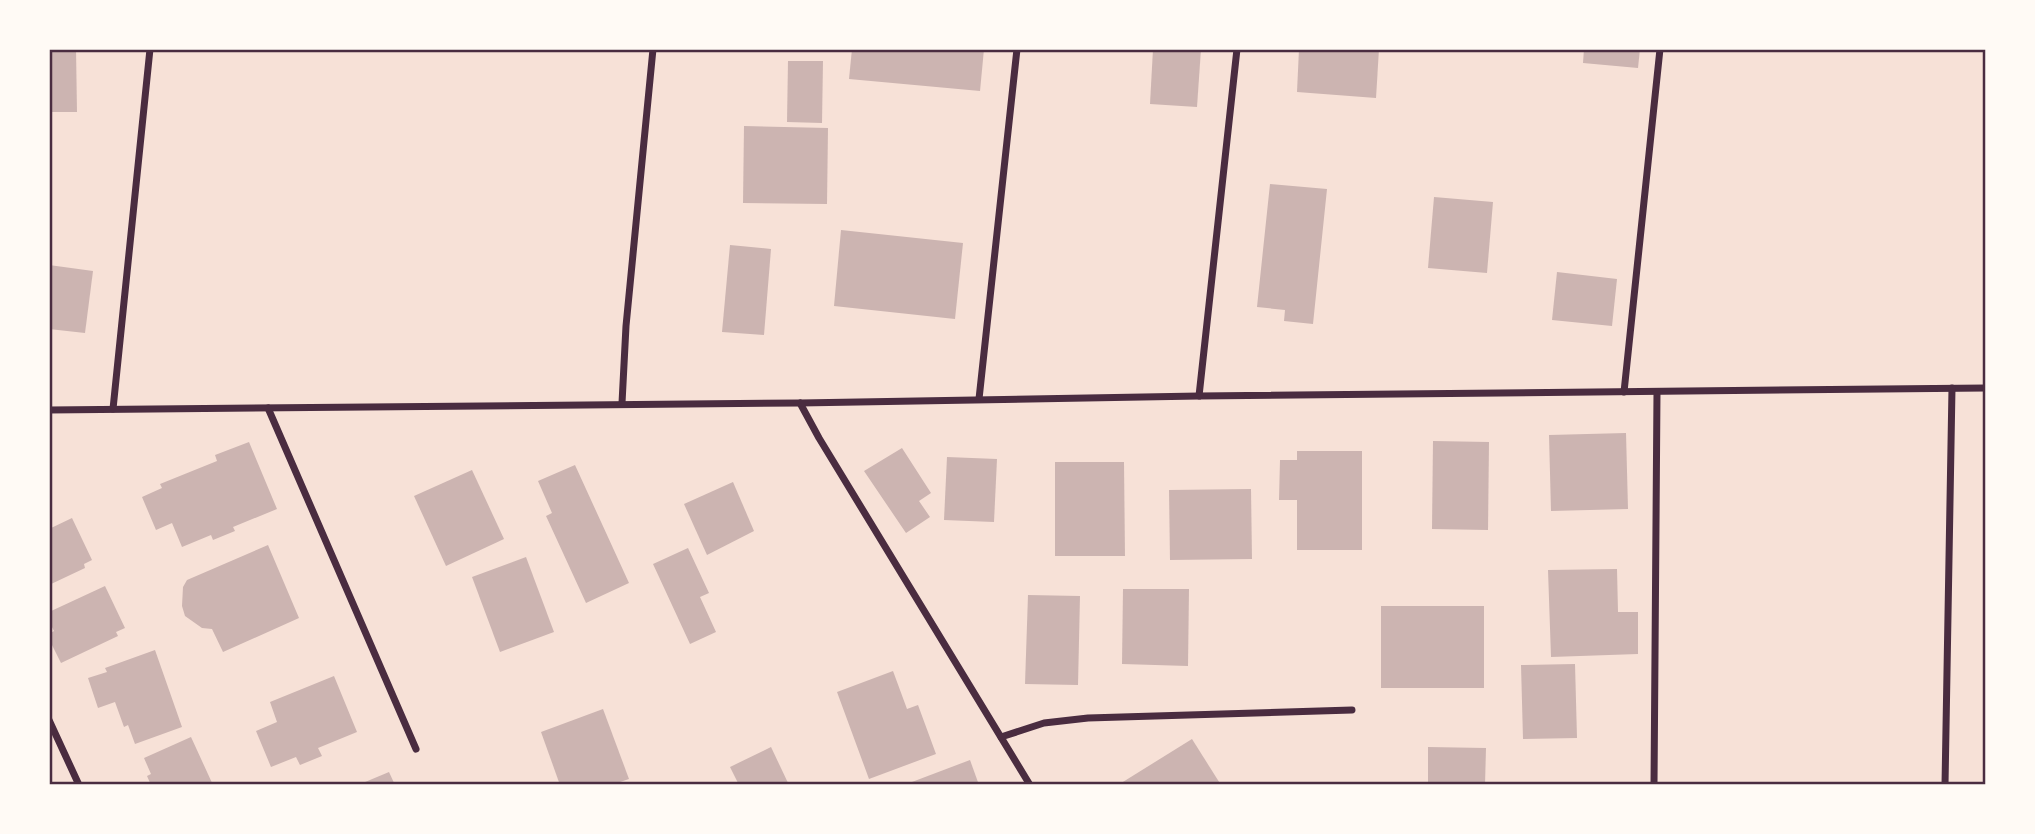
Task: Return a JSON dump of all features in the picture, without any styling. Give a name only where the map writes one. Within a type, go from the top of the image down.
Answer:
[{"type":"street","points":[[113,409],[150,49]]},
{"type":"street","points":[[622,403],[626,326],[653,49]]},
{"type":"street","points":[[979,399],[1017,49]]},
{"type":"street","points":[[1199,396],[1237,49]]},
{"type":"street","points":[[1624,392],[1660,49]]},
{"type":"street","points":[[49,410],[1986,387]]},
{"type":"street","points":[[1945,785],[1952,388]]},
{"type":"street","points":[[1654,785],[1657,392]]},
{"type":"street","points":[[800,403],[1030,785]]},
{"type":"street","points":[[268,408],[416,749]]},
{"type":"street","points":[[1001,737],[1044,723],[1088,718],[1352,709]]},
{"type":"street","points":[[49,720],[79,785]]},
{"type":"building","points":[[49,49],[76,49],[77,112],[49,112]]},
{"type":"building","points":[[852,49],[984,49],[980,91],[849,79]]},
{"type":"building","points":[[1153,49],[1201,49],[1197,107],[1150,104]]},
{"type":"building","points":[[1299,49],[1379,49],[1376,98],[1297,92]]},
{"type":"building","points":[[1584,49],[1640,49],[1638,68],[1583,63]]},
{"type":"building","points":[[788,61],[823,61],[822,123],[787,122]]},
{"type":"building","points":[[744,126],[828,128],[827,204],[743,203]]},
{"type":"building","points":[[1270,184],[1327,189],[1313,324],[1284,321],[1285,310],[1257,307]]},
{"type":"building","points":[[1434,197],[1493,202],[1487,273],[1428,268]]},
{"type":"building","points":[[841,230],[963,243],[955,319],[834,306]]},
{"type":"building","points":[[730,245],[771,249],[764,335],[722,332]]},
{"type":"building","points":[[49,265],[93,271],[85,333],[49,329]]},
{"type":"building","points":[[1557,272],[1617,279],[1612,326],[1552,320]]},
{"type":"building","points":[[1626,433],[1628,509],[1551,511],[1549,435]]},
{"type":"building","points":[[1433,441],[1489,442],[1488,530],[1432,529]]},
{"type":"building","points":[[249,442],[277,509],[233,527],[235,531],[213,540],[211,535],[182,547],[172,523],[156,530],[142,497],[162,488],[160,484],[217,461],[215,455]]},
{"type":"building","points":[[902,448],[931,493],[919,501],[930,517],[906,533],[864,471]]},
{"type":"building","points":[[1297,451],[1362,451],[1362,550],[1297,550],[1297,500],[1279,500],[1280,460],[1297,460]]},
{"type":"building","points":[[947,457],[997,459],[994,522],[944,520]]},
{"type":"building","points":[[1055,462],[1124,462],[1125,556],[1055,556]]},
{"type":"building","points":[[575,465],[629,583],[586,603],[546,516],[552,513],[538,481]]},
{"type":"building","points":[[472,470],[504,539],[446,566],[414,496]]},
{"type":"building","points":[[733,482],[754,531],[707,555],[684,504]]},
{"type":"building","points":[[1251,489],[1252,559],[1170,560],[1169,490]]},
{"type":"building","points":[[72,518],[92,560],[84,564],[85,568],[49,585],[49,529]]},
{"type":"building","points":[[268,545],[299,618],[223,652],[212,629],[202,628],[185,616],[182,606],[183,587],[187,580]]},
{"type":"building","points":[[688,548],[709,593],[700,597],[716,632],[690,644],[653,564]]},
{"type":"building","points":[[526,557],[554,632],[500,652],[472,577]]},
{"type":"building","points":[[1617,569],[1618,612],[1638,612],[1638,654],[1551,657],[1548,570]]},
{"type":"building","points":[[105,586],[125,628],[116,632],[118,636],[61,663],[49,639],[49,634],[54,631],[49,621],[49,612]]},
{"type":"building","points":[[1123,589],[1189,589],[1188,666],[1122,664]]},
{"type":"building","points":[[1028,595],[1080,596],[1078,685],[1025,684]]},
{"type":"building","points":[[1381,606],[1484,606],[1484,688],[1381,688]]},
{"type":"building","points":[[155,650],[182,727],[135,744],[128,725],[124,727],[115,702],[98,708],[88,678],[107,672],[105,668]]},
{"type":"building","points":[[1575,664],[1577,738],[1523,739],[1521,665]]},
{"type":"building","points":[[893,671],[907,709],[918,705],[936,754],[869,779],[837,692]]},
{"type":"building","points":[[334,676],[357,732],[318,748],[322,756],[300,765],[296,757],[271,767],[256,731],[277,722],[270,702]]},
{"type":"building","points":[[603,709],[629,779],[611,785],[560,785],[541,732]]},
{"type":"building","points":[[191,737],[213,785],[151,785],[147,776],[151,774],[144,758]]},
{"type":"building","points":[[1192,739],[1221,785],[1118,785]]},
{"type":"building","points":[[771,747],[789,785],[739,785],[730,767]]},
{"type":"building","points":[[1428,747],[1486,748],[1485,785],[1428,785]]},
{"type":"building","points":[[970,760],[979,785],[904,785]]},
{"type":"building","points":[[389,772],[395,785],[358,785]]}]
